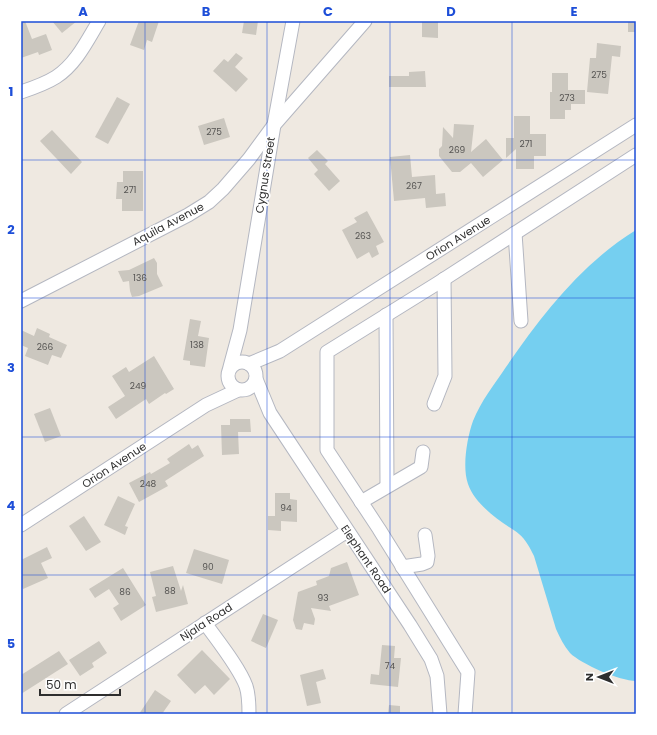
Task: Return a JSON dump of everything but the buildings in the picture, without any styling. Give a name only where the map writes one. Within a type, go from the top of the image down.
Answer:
[{"type":"street","points":[[21,92],[54,78],[74,62],[99,21]]},
{"type":"street","name":"Cygnus Street","points":[[229,374],[240,330],[293,21]]},
{"type":"street","name":"Aquila Avenue","points":[[21,301],[166,226],[209,202],[223,189],[249,159],[274,126],[365,21]]},
{"type":"street","name":"Orion Avenue","points":[[247,363],[280,351],[636,125]]},
{"type":"street","points":[[465,714],[468,672],[327,450],[327,352],[444,279],[636,155]]},
{"type":"street","points":[[515,233],[521,322]]},
{"type":"street","points":[[434,404],[445,376],[444,279]]},
{"type":"street","points":[[386,315],[387,486]]},
{"type":"street","name":"Cygnus Street","points":[[240,330],[240,346],[247,363]]},
{"type":"street","name":"Orion Avenue","points":[[256,377],[280,351]]},
{"type":"street","points":[[237,362],[247,363],[254,369],[256,377],[251,387],[241,390],[231,386],[229,374],[237,362]]},
{"type":"street","name":"Orion Avenue","points":[[206,405],[229,374]]},
{"type":"street","name":"Elephant Road","points":[[256,377],[270,413]]},
{"type":"street","name":"Orion Avenue","points":[[21,524],[206,405],[241,390]]},
{"type":"street","name":"Elephant Road","points":[[241,390],[253,396],[270,413],[410,625],[431,660],[437,676],[440,714]]},
{"type":"street","points":[[361,502],[421,467],[423,452]]},
{"type":"street","name":"Njala Road","points":[[66,714],[347,531]]},
{"type":"street","points":[[402,566],[422,564],[426,562],[428,556],[425,534]]},
{"type":"street","points":[[205,623],[239,673],[246,686],[249,698],[249,714]]},
{"type":"water","points":[[636,230],[636,681],[620,678],[601,671],[583,662],[570,653],[562,642],[556,629],[531,550],[526,541],[517,532],[491,514],[475,497],[466,477],[465,461],[469,436],[476,414],[492,387],[533,329],[580,274],[616,243]]}]
